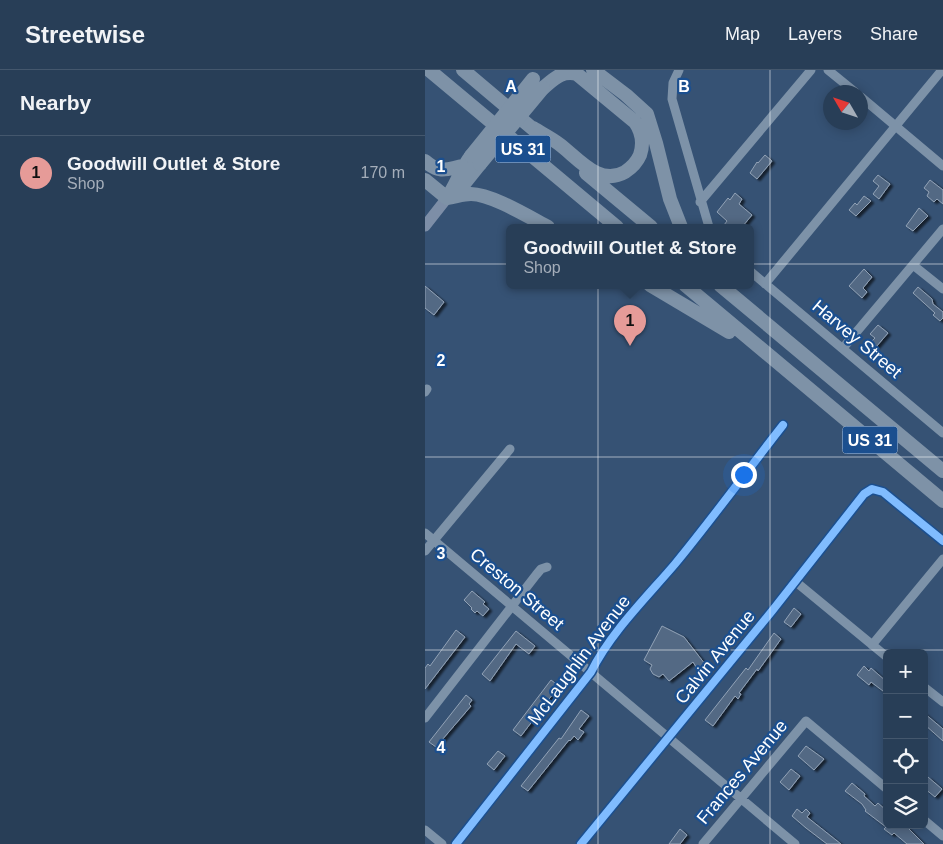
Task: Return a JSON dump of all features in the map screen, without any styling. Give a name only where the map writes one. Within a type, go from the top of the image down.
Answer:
[{"type":"highway","name":"US 31","points":[[429,70],[613,224]]},
{"type":"highway","name":"US 31","points":[[463,70],[647,224]]},
{"type":"highway","points":[[451,193],[464,184],[471,162],[539,79],[556,70]]},
{"type":"highway","points":[[593,70],[647,114],[680,224]]},
{"type":"highway","points":[[533,128],[558,143],[592,171],[607,176],[622,173],[629,169],[639,157],[642,147],[641,131],[635,122],[577,74],[565,72],[539,79]]},
{"type":"highway","points":[[425,74],[462,104],[479,112]]},
{"type":"highway","points":[[425,161],[441,170],[471,162]]},
{"type":"highway","points":[[425,180],[451,193],[482,196],[541,224]]},
{"type":"highway","points":[[658,289],[716,323],[798,380]]},
{"type":"highway","name":"US 31","points":[[690,289],[943,501]]},
{"type":"highway","name":"US 31","points":[[725,289],[943,471]]},
{"type":"highway","points":[[736,289],[787,334],[813,362]]},
{"type":"main road","points":[[425,226],[451,193]]},
{"type":"street","points":[[679,70],[672,89],[674,111],[708,224]]},
{"type":"street","points":[[700,202],[811,70]]},
{"type":"street","points":[[828,70],[846,85]]},
{"type":"street","points":[[765,284],[942,70]]},
{"type":"street","points":[[868,103],[943,166]]},
{"type":"street","points":[[843,348],[943,229]]},
{"type":"street","points":[[913,265],[943,289]]},
{"type":"street","name":"Harvey Street","points":[[754,274],[943,432]]},
{"type":"street","name":"McLaughlin Avenue","points":[[456,844],[591,672],[598,658],[628,619],[676,562],[783,425]]},
{"type":"street","points":[[425,552],[510,449]]},
{"type":"street","name":"Calvin Avenue","points":[[581,844],[796,582],[864,494],[872,489],[883,492],[943,541]]},
{"type":"street","name":"Creston Street","points":[[425,533],[795,844]]},
{"type":"street","points":[[872,645],[943,559]]},
{"type":"street","points":[[425,718],[541,569],[547,567]]},
{"type":"street","points":[[796,582],[883,654]]},
{"type":"street","points":[[928,690],[943,702]]},
{"type":"street","name":"Frances Avenue","points":[[703,844],[806,721],[883,786]]},
{"type":"street","points":[[928,823],[943,836]]},
{"type":"street","points":[[425,830],[442,844]]},
{"type":"building","points":[[765,155],[772,161],[757,179],[750,173],[757,162]]},
{"type":"building","points":[[878,175],[890,184],[879,199],[873,194],[879,186],[873,181]]},
{"type":"building","points":[[930,180],[943,190],[943,204],[937,199],[934,202],[927,196],[929,192],[924,188]]},
{"type":"building","points":[[735,193],[742,199],[739,204],[752,215],[744,224],[725,224],[727,221],[717,212],[728,198],[730,200]]},
{"type":"building","points":[[864,196],[871,201],[856,216],[849,210],[855,203],[857,205]]},
{"type":"building","points":[[919,208],[928,216],[913,231],[906,226]]},
{"type":"building","points":[[864,269],[872,277],[863,288],[867,292],[862,298],[849,286]]},
{"type":"building","points":[[425,286],[444,302],[434,315],[425,308]]},
{"type":"building","points":[[918,287],[943,312],[943,318],[940,321],[933,315],[935,313],[913,293]]},
{"type":"building","points":[[878,325],[888,333],[876,347],[871,342],[875,338],[870,334]]},
{"type":"building","points":[[472,591],[485,602],[483,604],[489,609],[483,616],[477,611],[475,613],[464,600]]},
{"type":"building","points":[[794,608],[801,614],[791,627],[784,622]]},
{"type":"building","points":[[662,626],[684,637],[705,664],[698,670],[693,662],[669,681],[663,674],[659,677],[653,674],[650,669],[652,665],[644,660]]},
{"type":"building","points":[[456,630],[465,637],[425,689],[425,668],[428,664],[430,666]]},
{"type":"building","points":[[516,631],[535,646],[529,654],[516,644],[490,681],[482,674]]},
{"type":"building","points":[[774,633],[781,639],[739,693],[741,694],[738,699],[735,696],[713,726],[705,720],[746,668],[748,670]]},
{"type":"building","points":[[864,666],[869,671],[871,668],[883,678],[883,691],[871,682],[869,685],[857,675]]},
{"type":"building","points":[[551,680],[559,686],[521,736],[513,730]]},
{"type":"building","points":[[466,695],[472,700],[469,704],[471,706],[436,747],[429,742]]},
{"type":"building","points":[[581,710],[589,716],[579,729],[584,732],[578,740],[574,736],[569,740],[528,791],[521,786],[559,738],[561,739]]},
{"type":"building","points":[[928,716],[943,729],[943,741],[928,728]]},
{"type":"building","points":[[806,746],[824,759],[814,770],[798,756]]},
{"type":"building","points":[[498,751],[505,756],[494,770],[487,764]]},
{"type":"building","points":[[791,769],[800,776],[789,790],[780,782]]},
{"type":"building","points":[[928,777],[942,789],[935,797],[928,791]]},
{"type":"building","points":[[852,783],[875,806],[878,803],[883,807],[883,825],[865,811],[862,804],[845,791]]},
{"type":"building","points":[[797,809],[802,813],[806,809],[810,813],[807,817],[841,844],[827,844],[806,828],[792,816]]},
{"type":"building","points":[[680,829],[687,835],[680,844],[669,844]]},
{"type":"building","points":[[884,829],[909,829],[924,844],[907,844],[894,833],[892,835]]},
{"type":"cycle path","points":[[456,844],[591,672],[608,643],[689,547],[783,425]]},
{"type":"cycle path","points":[[581,844],[772,611],[864,494],[872,489],[883,492],[943,541]]},
{"type":"place","name":"Goodwill Outlet & Store","points":[[630,346]]}]
